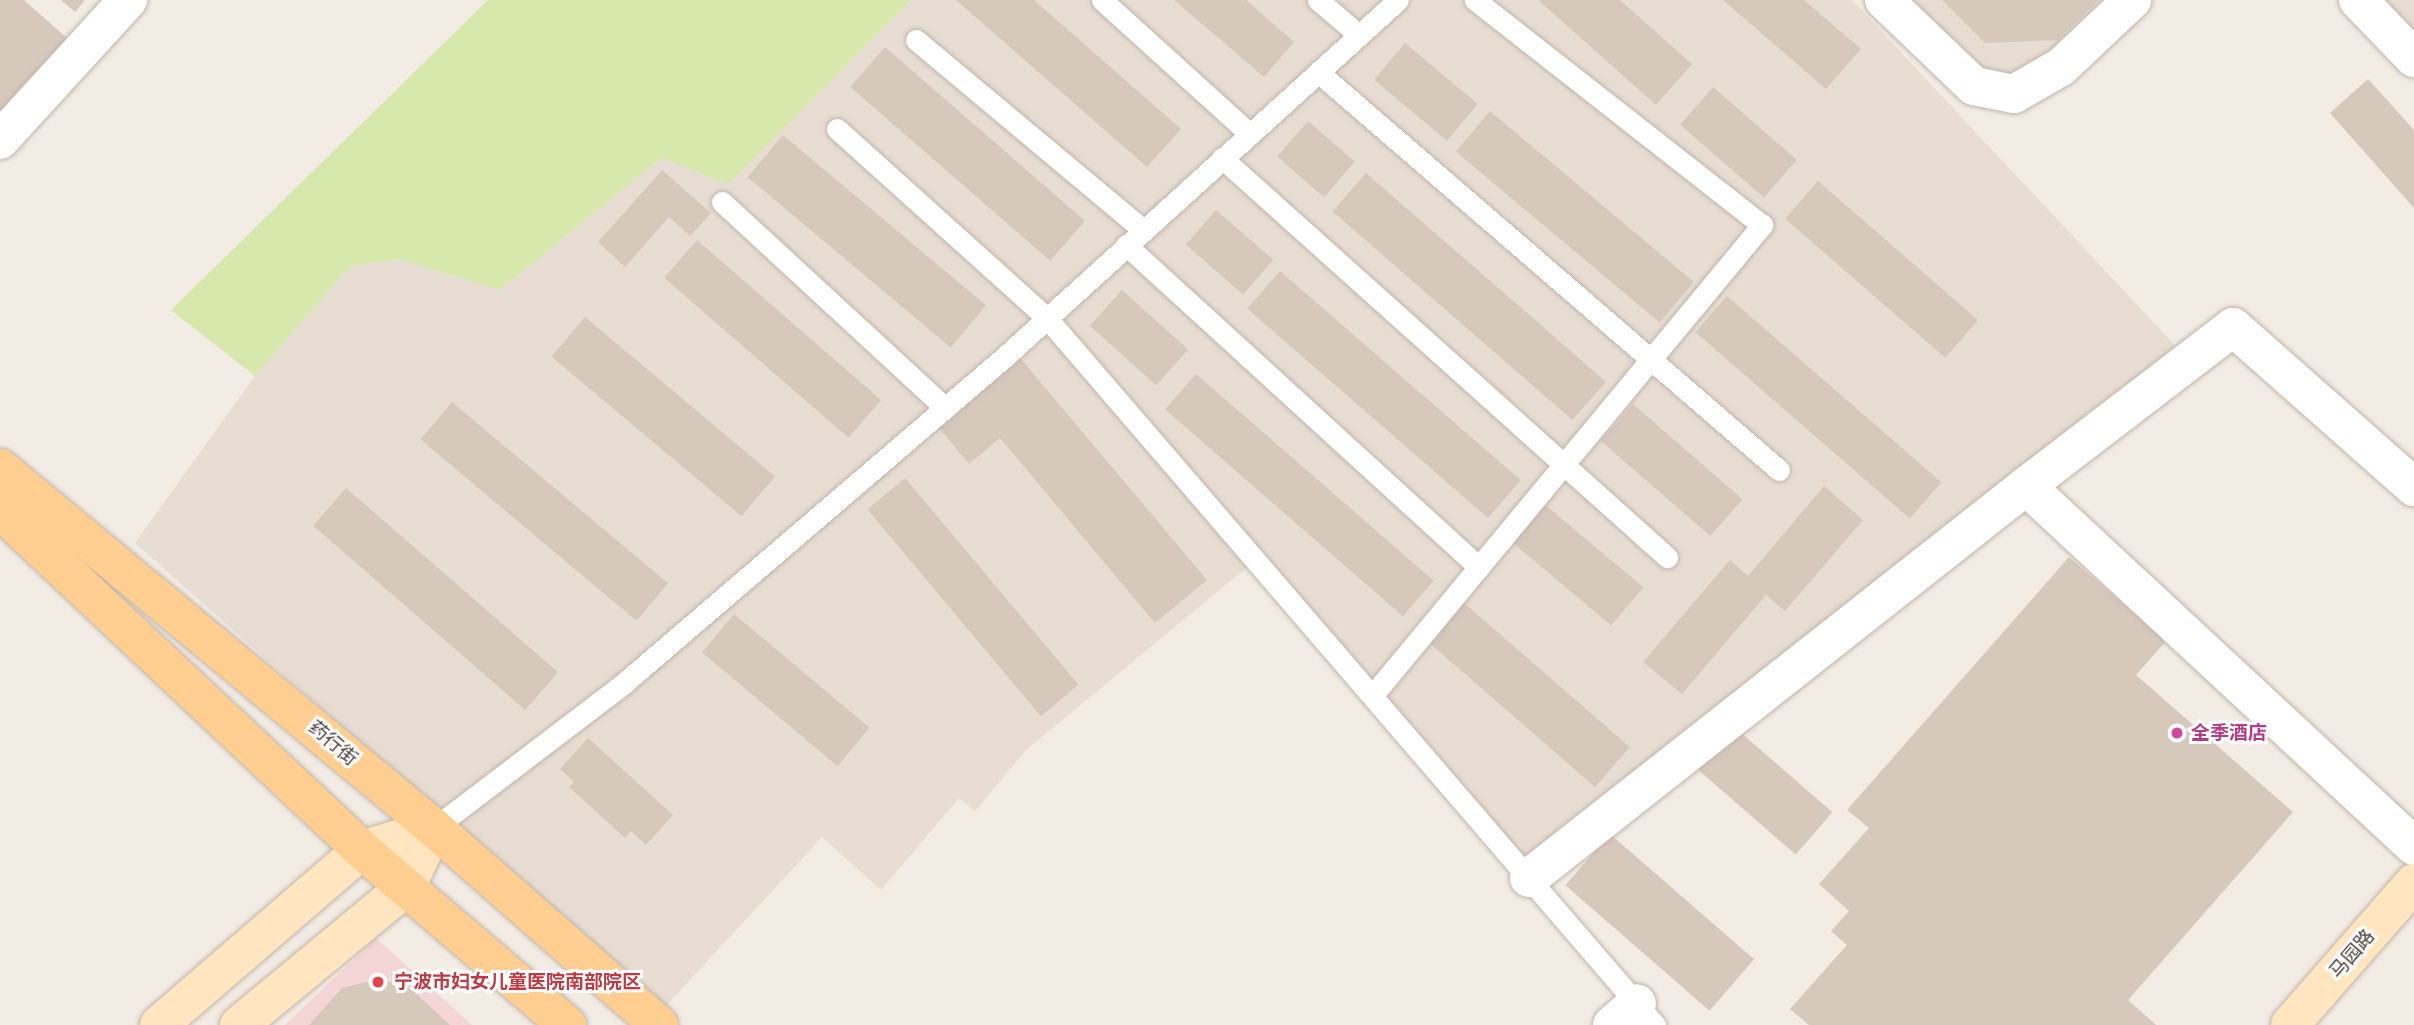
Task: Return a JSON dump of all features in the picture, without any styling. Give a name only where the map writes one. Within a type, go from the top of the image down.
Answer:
[{"type":"main road","points":[[0,440],[233,659]]},
{"type":"main road","name":"药行街","points":[[0,468],[434,828],[659,1025]]},
{"type":"main road","points":[[0,510],[174,670],[362,850],[567,1025]]},
{"type":"main road","points":[[0,545],[174,670]]},
{"type":"street","points":[[0,140],[128,0]]},
{"type":"street","points":[[1884,0],[1974,86],[2014,94],[2061,67],[2132,0]]},
{"type":"street","points":[[2358,0],[2414,58]]},
{"type":"street","points":[[1529,878],[2026,486],[2234,327],[2414,487]]},
{"type":"street","points":[[2026,486],[2414,846]]},
{"type":"street","points":[[159,1025],[362,850],[434,828]]},
{"type":"street","points":[[239,1025],[406,887],[434,828]]},
{"type":"street","name":"马园路","points":[[2290,1025],[2414,883]]},
{"type":"lane","points":[[1101,0],[1250,134]]},
{"type":"lane","points":[[1318,0],[1359,35]]},
{"type":"lane","points":[[434,828],[624,683],[945,408],[1398,0]]},
{"type":"lane","points":[[1372,696],[1762,225],[1475,0]]},
{"type":"lane","points":[[916,40],[1143,230]]},
{"type":"lane","points":[[1318,72],[1649,361],[1779,470]]},
{"type":"lane","points":[[836,129],[1046,317],[1529,878],[1635,1018]]},
{"type":"lane","points":[[1222,158],[1667,557]]},
{"type":"lane","points":[[722,202],[945,408]]},
{"type":"lane","points":[[1126,245],[1479,566]]},
{"type":"shaded area","points":[[911,0],[1852,0],[2183,354],[1528,867],[1263,554],[1026,750],[975,811],[959,798],[881,890],[822,837],[662,1010],[135,543],[255,376],[350,266],[398,259],[500,290],[661,158],[728,184]]},
{"type":"shaded area","points":[[1912,0],[2119,0],[2014,78],[1981,72]]},
{"type":"shaded area","points":[[2368,0],[2414,0],[2414,46]]},
{"type":"shaded area","name":"宁波市妇女儿童医院南部院区","points":[[376,938],[472,1025],[285,1025]]},
{"type":"green space","points":[[488,0],[911,0],[728,184],[661,158],[500,290],[398,259],[350,266],[255,376],[171,310]]},
{"type":"building","points":[[0,0],[24,0],[69,40],[0,119]]},
{"type":"building","points":[[61,0],[85,0],[75,12]]},
{"type":"building","points":[[956,0],[1034,0],[1181,129],[1147,167]]},
{"type":"building","points":[[1174,0],[1246,0],[1294,42],[1264,77]]},
{"type":"building","points":[[1538,0],[1620,0],[1692,64],[1656,105]]},
{"type":"building","points":[[1723,0],[1804,0],[1861,49],[1826,89]]},
{"type":"building","points":[[1942,0],[2099,0],[2058,40],[1985,43]]},
{"type":"building","points":[[1405,43],[1478,104],[1447,141],[1374,80]]},
{"type":"building","points":[[885,47],[1085,221],[1050,261],[850,87]]},
{"type":"building","points":[[2368,79],[2414,130],[2414,208],[2330,113]]},
{"type":"building","points":[[1713,87],[1797,160],[1764,198],[1680,125]]},
{"type":"building","points":[[1490,111],[1694,282],[1660,323],[1456,152]]},
{"type":"building","points":[[1308,121],[1355,162],[1324,197],[1277,156]]},
{"type":"building","points":[[783,135],[986,305],[951,347],[748,177]]},
{"type":"building","points":[[662,170],[711,213],[690,236],[669,217],[625,267],[598,242]]},
{"type":"building","points":[[1366,173],[1606,382],[1573,420],[1333,211]]},
{"type":"building","points":[[1818,181],[1978,320],[1945,358],[1785,219]]},
{"type":"building","points":[[1216,210],[1273,260],[1243,295],[1186,245]]},
{"type":"building","points":[[697,240],[881,400],[848,438],[664,278]]},
{"type":"building","points":[[1280,271],[1521,480],[1488,518],[1247,309]]},
{"type":"building","points":[[1122,290],[1188,350],[1156,385],[1090,326]]},
{"type":"building","points":[[1727,296],[1941,482],[1910,519],[1696,332]]},
{"type":"building","points":[[585,317],[775,476],[742,516],[552,357]]},
{"type":"building","points":[[1021,359],[1207,580],[1155,623],[1000,438],[969,464],[939,428]]},
{"type":"building","points":[[1196,374],[1434,581],[1403,616],[1165,409]]},
{"type":"building","points":[[452,402],[668,583],[637,621],[421,440]]},
{"type":"building","points":[[1633,404],[1742,499],[1710,536],[1601,441]]},
{"type":"building","points":[[905,478],[1079,685],[1041,716],[867,509]]},
{"type":"building","points":[[1824,486],[1863,520],[1785,611],[1766,595],[1682,694],[1643,662],[1730,560],[1748,576]]},
{"type":"building","points":[[346,488],[558,672],[525,710],[313,526]]},
{"type":"building","points":[[1543,503],[1643,587],[1611,626],[1511,541]]},
{"type":"building","points":[[2069,557],[2166,641],[2136,675],[2293,812],[2128,1000],[2156,1025],[1809,1025],[1790,1009],[1847,945],[1831,931],[1849,911],[1819,884],[1869,828],[1847,810]]},
{"type":"building","points":[[1463,602],[1630,747],[1595,787],[1428,642]]},
{"type":"building","points":[[734,614],[870,728],[837,766],[702,652]]},
{"type":"building","points":[[1732,725],[1832,812],[1796,855],[1695,767]]},
{"type":"building","points":[[588,738],[673,815],[646,845],[631,831],[625,838],[569,787],[574,782],[560,769]]},
{"type":"building","points":[[1610,834],[1754,959],[1710,1011],[1565,885]]},
{"type":"building","points":[[379,979],[410,988],[450,1025],[309,1025],[342,988]]},
{"type":"place","name":"全季酒店","points":[[2177,733]]},
{"type":"place","name":"宁波市妇女儿童医院南部院区","points":[[378,982]]}]
